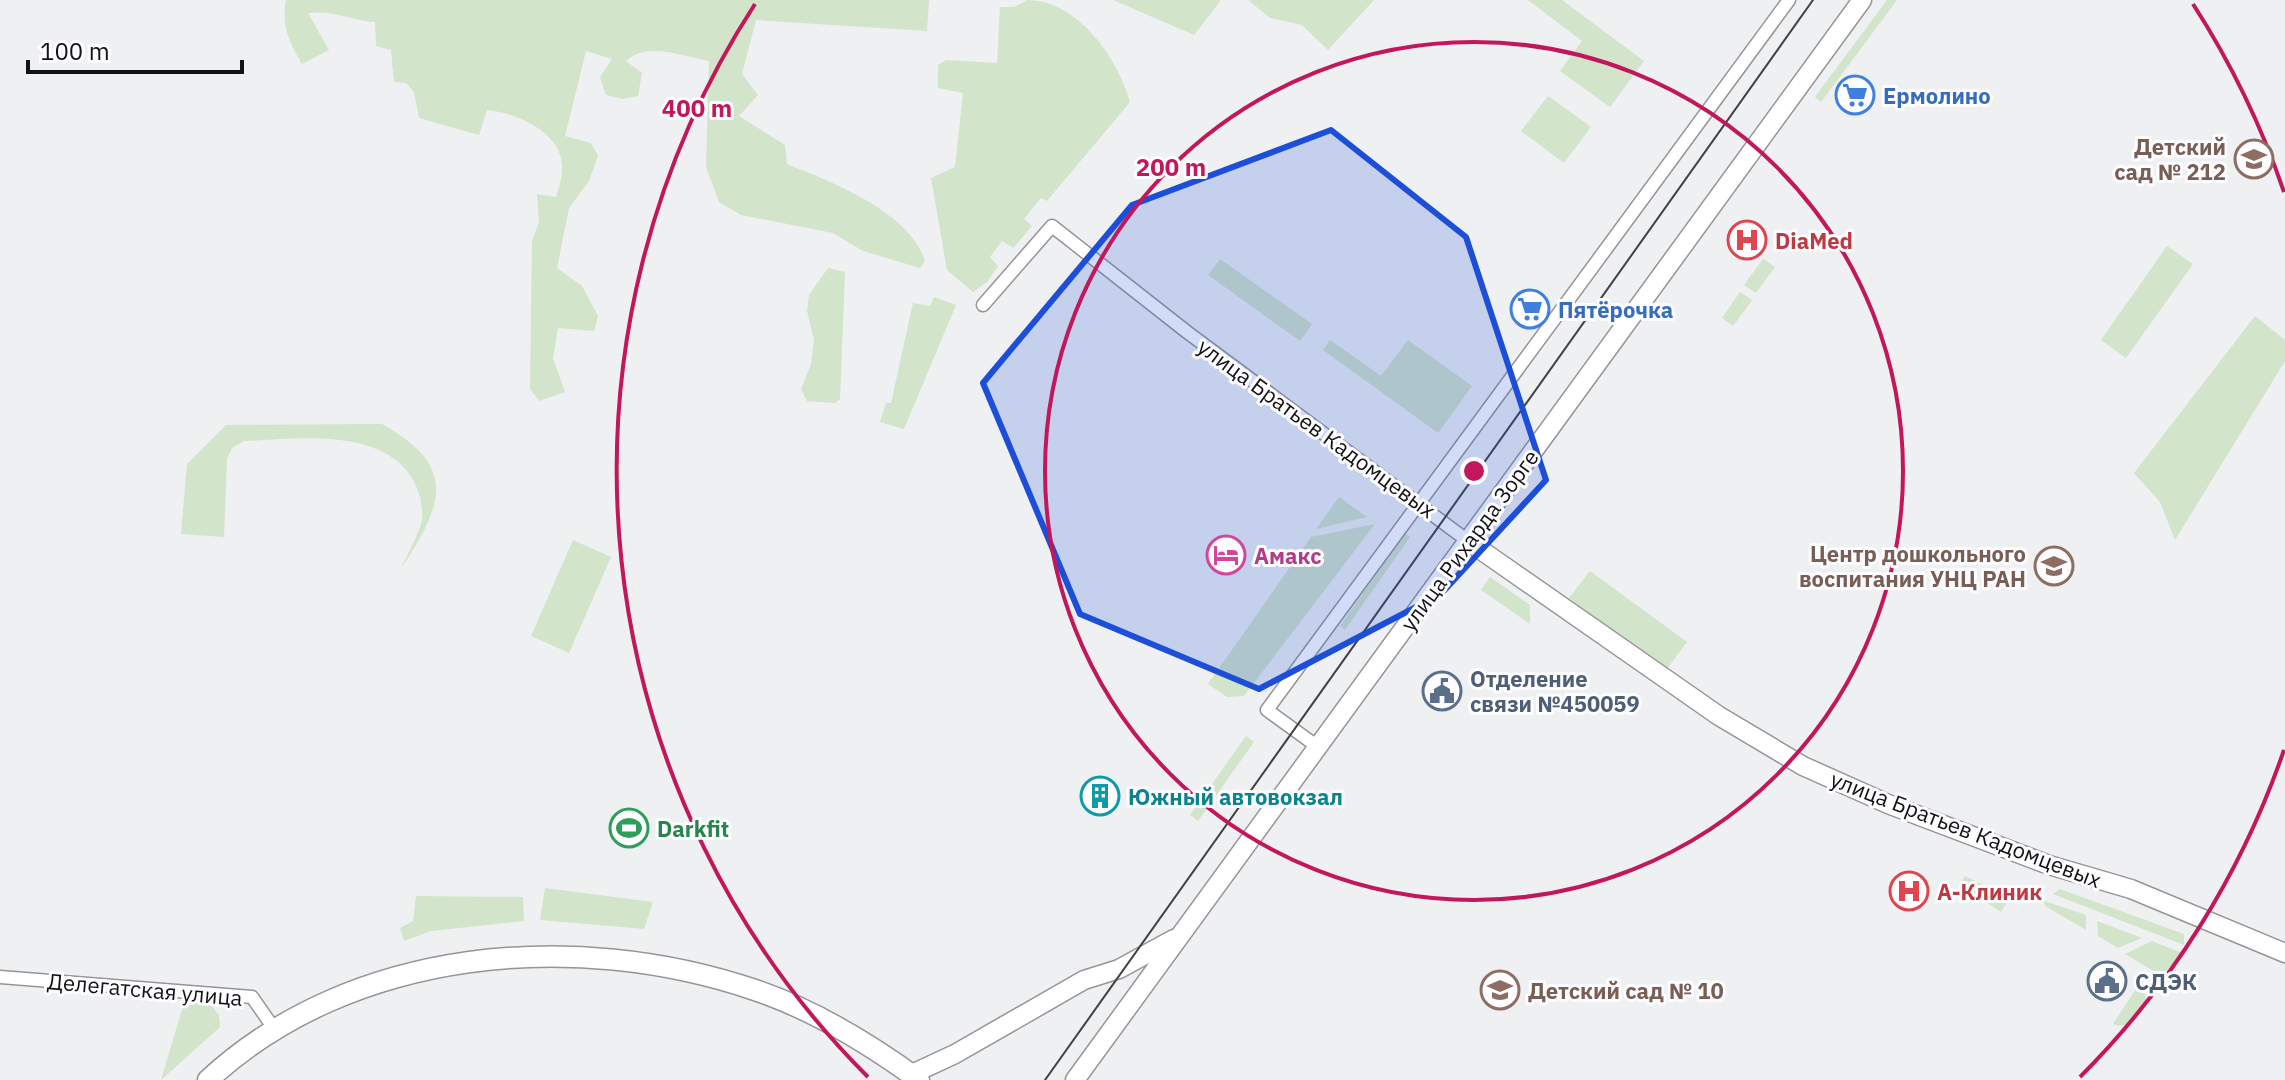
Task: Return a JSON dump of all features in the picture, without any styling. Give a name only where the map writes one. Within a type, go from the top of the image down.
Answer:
[{"type":"main road","name":"улица Рихарда Зорге","points":[[1075,1080],[1862,0]]},
{"type":"main road","name":"улица Братьев Кадомцевых","points":[[1468,541],[1743,732],[1803,766],[1888,804],[2049,865],[2131,889],[2285,953]]},
{"type":"main road","points":[[208,1080],[233,1057],[275,1030],[350,991],[466,961],[533,955],[604,958],[674,969],[756,990],[831,1026],[916,1077],[1084,980],[1119,969],[1180,936]]},
{"type":"street","points":[[1318,747],[1267,710],[1422,504],[1789,0]]},
{"type":"street","name":"улица Братьев Кадомцевых","points":[[983,305],[1052,226],[1187,332],[1468,541]]},
{"type":"street","name":"Делегатская улица","points":[[0,977],[252,997],[275,1030]]},
{"type":"highlighted area","points":[[1331,130],[1466,237],[1546,480],[1441,594],[1259,689],[1080,614],[983,383],[1132,205]]},
{"type":"green space","points":[[286,0],[929,0],[927,31],[756,20],[742,74],[758,95],[739,116],[785,145],[787,164],[846,190],[887,214],[917,244],[925,261],[920,268],[863,251],[833,233],[741,215],[719,202],[706,167],[709,61],[654,51],[634,55],[626,61],[642,73],[638,96],[622,99],[606,95],[600,77],[612,59],[586,51],[565,136],[591,143],[598,156],[589,181],[569,208],[557,268],[582,286],[598,316],[594,331],[558,328],[553,358],[565,392],[539,401],[530,389],[532,241],[539,222],[537,194],[556,197],[561,181],[561,159],[556,147],[538,128],[499,112],[487,110],[479,135],[419,118],[414,92],[406,83],[394,82],[391,50],[376,46],[375,22],[308,13],[329,50],[302,64],[287,33]]},
{"type":"green space","points":[[1027,0],[1062,10],[1093,34],[1116,68],[1130,102],[1047,201],[1041,198],[1024,219],[1032,226],[1013,248],[1002,241],[990,257],[998,266],[987,282],[973,292],[947,270],[931,178],[955,167],[963,93],[938,88],[938,65],[946,60],[997,63],[1000,7],[1014,7]]},
{"type":"green space","points":[[1113,0],[1221,0],[1194,35]]},
{"type":"green space","points":[[1248,0],[1374,0],[1328,50],[1302,25],[1270,18]]},
{"type":"green space","points":[[1528,0],[1562,0],[1644,61],[1610,107],[1560,71],[1582,41]]},
{"type":"green space","points":[[1887,0],[1897,0],[1821,102],[1815,97]]},
{"type":"green space","points":[[1548,96],[1591,127],[1564,163],[1521,131]]},
{"type":"green space","points":[[2167,246],[2193,264],[2126,358],[2101,340]]},
{"type":"green space","points":[[1220,259],[1312,324],[1300,341],[1208,275]]},
{"type":"green space","points":[[1763,259],[1775,267],[1756,293],[1744,285]]},
{"type":"green space","points":[[828,268],[845,272],[840,399],[835,403],[807,401],[801,389],[811,364],[814,340],[807,311],[809,295]]},
{"type":"green space","points":[[1740,292],[1752,300],[1733,326],[1722,318]]},
{"type":"green space","points":[[934,297],[956,305],[904,429],[880,422],[886,403],[891,403],[913,303],[930,306]]},
{"type":"green space","points":[[2255,316],[2285,340],[2285,361],[2175,540],[2160,502],[2134,473]]},
{"type":"green space","points":[[1330,340],[1381,376],[1408,340],[1472,386],[1438,433],[1323,350]]},
{"type":"green space","points":[[382,424],[407,440],[424,456],[433,472],[436,489],[434,507],[426,526],[401,569],[422,520],[417,488],[404,468],[387,454],[341,440],[244,441],[232,448],[227,459],[224,537],[181,534],[187,464],[226,425]]},
{"type":"green space","points":[[1339,497],[1367,517],[1316,529]]},
{"type":"green space","points":[[1375,524],[1244,696],[1227,697],[1208,684],[1311,537]]},
{"type":"green space","points":[[1405,533],[1410,537],[1345,630],[1340,626]]},
{"type":"green space","points":[[573,540],[611,557],[569,653],[531,636]]},
{"type":"green space","points":[[1590,571],[1687,642],[1666,670],[1569,598]]},
{"type":"green space","points":[[1490,577],[1530,605],[1530,624],[1481,590]]},
{"type":"green space","points":[[1246,736],[1254,742],[1198,821],[1190,815]]},
{"type":"green space","points":[[1965,876],[2010,898],[2001,912],[1960,885]]},
{"type":"green space","points":[[545,888],[653,902],[644,929],[540,920]]},
{"type":"green space","points":[[2060,889],[2184,934],[2184,945],[2053,894]]},
{"type":"green space","points":[[416,896],[523,897],[524,921],[431,931],[404,941],[400,928],[413,921]]},
{"type":"green space","points":[[2044,901],[2086,915],[2086,930],[2045,906]]},
{"type":"green space","points":[[2097,921],[2142,938],[2118,948],[2098,936]]},
{"type":"green space","points":[[2152,941],[2182,953],[2162,976],[2125,954]]},
{"type":"green space","points":[[2136,989],[2145,994],[2146,999],[2136,1015],[2124,1025],[2113,1024]]},
{"type":"green space","points":[[197,1003],[212,1006],[219,1015],[220,1027],[161,1080],[183,1006]]},
{"type":"tram line","points":[[1045,1080],[1813,0]]},
{"type":"place","name":"Ермолино","points":[[1855,95]]},
{"type":"place","name":"Детский сад № 212","points":[[2254,159]]},
{"type":"place","name":"DiaMed","points":[[1747,240]]},
{"type":"place","name":"Пятёрочка","points":[[1530,309]]},
{"type":"place","name":"Амакс","points":[[1226,555]]},
{"type":"place","name":"Центр дошкольного воспитания УНЦ РАН","points":[[2054,566]]},
{"type":"place","name":"Отделение связи №450059","points":[[1442,691]]},
{"type":"place","name":"Южный автовокзал","points":[[1100,796]]},
{"type":"place","name":"Darkfit","points":[[629,828]]},
{"type":"place","name":"А-Клиник","points":[[1909,891]]},
{"type":"place","name":"СДЭК","points":[[2107,981]]},
{"type":"place","name":"Детский сад № 10","points":[[1500,990]]}]
